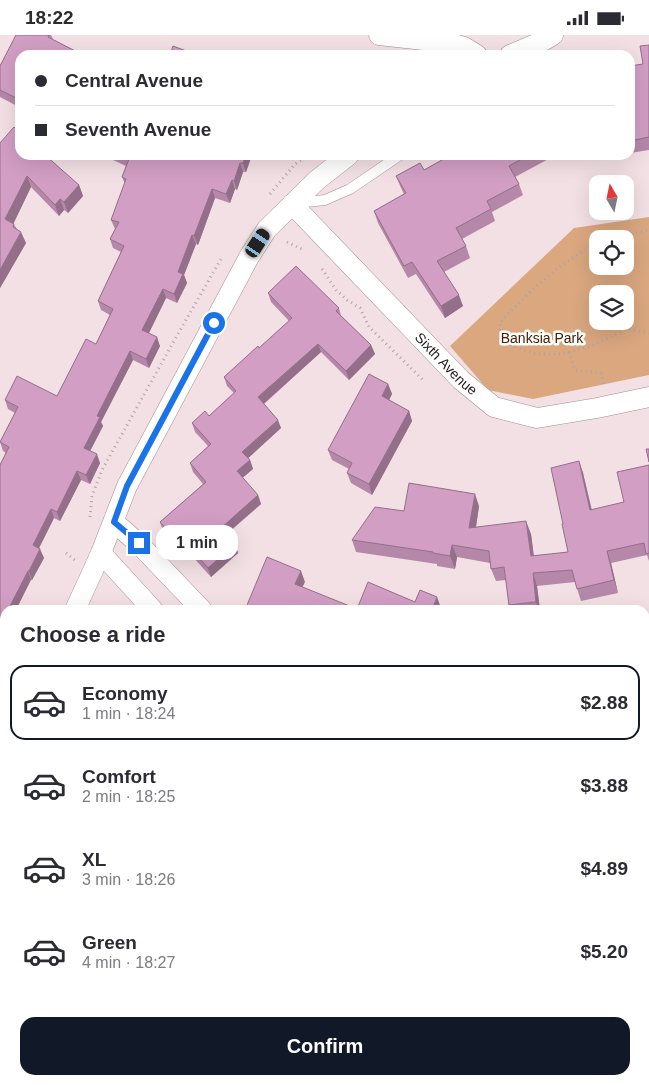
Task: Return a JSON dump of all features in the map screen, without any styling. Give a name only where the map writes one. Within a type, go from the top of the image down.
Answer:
[{"type":"street","points":[[379,35],[451,43],[469,50]]},
{"type":"street","points":[[523,50],[553,35]]},
{"type":"street","points":[[77,605],[114,522],[127,486],[249,257],[267,229],[292,203],[343,160]]},
{"type":"street","name":"Sixth Avenue","points":[[292,203],[461,380],[494,407],[537,417],[597,408],[649,397]]},
{"type":"street","points":[[114,522],[139,543],[197,605]]},
{"type":"street","points":[[100,553],[148,605]]},
{"type":"lane","points":[[292,203],[325,200],[350,189],[393,160]]},
{"type":"path","points":[[634,233],[649,230]]},
{"type":"path","points":[[287,242],[306,251]]},
{"type":"path","points":[[589,247],[559,267],[532,290],[500,322],[502,339],[518,349],[536,355],[562,354],[591,346],[628,329],[649,333]]},
{"type":"path","points":[[317,262],[336,290],[360,308],[369,327],[423,379]]},
{"type":"path","points":[[569,352],[575,370],[601,373],[604,384]]},
{"type":"green space","name":"Banksia Park","points":[[649,217],[649,375],[533,399],[488,390],[450,346],[574,228]]},
{"type":"building","points":[[16,35],[49,35],[48,37],[73,50],[15,50],[15,98],[0,90],[0,66]]},
{"type":"building","points":[[649,45],[649,137],[635,140],[635,65],[643,64],[640,46]]},
{"type":"building","points":[[173,46],[184,50],[172,50]]},
{"type":"building","points":[[14,127],[15,160],[51,160],[79,185],[64,202],[60,199],[55,205],[27,176],[5,219],[14,224],[13,227],[21,232],[0,270],[0,143]]},
{"type":"building","points":[[129,160],[244,160],[243,163],[240,163],[234,181],[232,180],[226,194],[212,189],[178,272],[183,274],[174,294],[163,289],[142,330],[157,337],[146,359],[130,351],[97,416],[100,417],[84,448],[97,454],[86,475],[77,471],[57,512],[51,509],[33,545],[40,549],[29,571],[11,605],[0,605],[0,465],[9,447],[0,442],[18,407],[5,400],[17,376],[57,396],[86,339],[96,344],[113,309],[98,301],[124,246],[110,239],[119,222],[111,220],[126,179],[122,177]]},
{"type":"building","points":[[442,160],[520,160],[509,166],[519,184],[487,201],[491,209],[456,228],[466,246],[437,261],[459,295],[441,306],[412,262],[404,266],[374,211],[406,193],[396,176],[420,163],[424,170]]},
{"type":"building","points":[[296,266],[339,308],[336,311],[371,345],[346,371],[318,344],[258,397],[278,420],[242,452],[250,460],[237,471],[258,495],[221,528],[235,544],[208,568],[190,548],[186,551],[160,522],[206,482],[190,463],[211,444],[192,423],[205,411],[209,416],[236,391],[224,377],[292,318],[268,293]]},
{"type":"building","points":[[369,374],[388,384],[382,396],[409,411],[369,484],[347,473],[352,463],[328,450]]},
{"type":"building","points":[[646,449],[649,449],[649,462]]},
{"type":"building","points":[[579,461],[590,510],[624,502],[617,472],[649,465],[649,553],[646,554],[644,543],[607,551],[614,580],[577,589],[572,570],[533,573],[536,602],[509,605],[504,567],[491,569],[489,551],[452,545],[450,556],[352,540],[375,507],[404,511],[409,483],[475,494],[469,528],[526,521],[531,556],[568,552],[551,468]]},
{"type":"building","points":[[267,557],[301,571],[295,584],[347,605],[247,605]]},
{"type":"building","points":[[368,582],[415,602],[420,590],[437,597],[434,605],[359,605]]},
{"type":"route","points":[[139,543],[114,522],[127,486],[214,323]]}]
